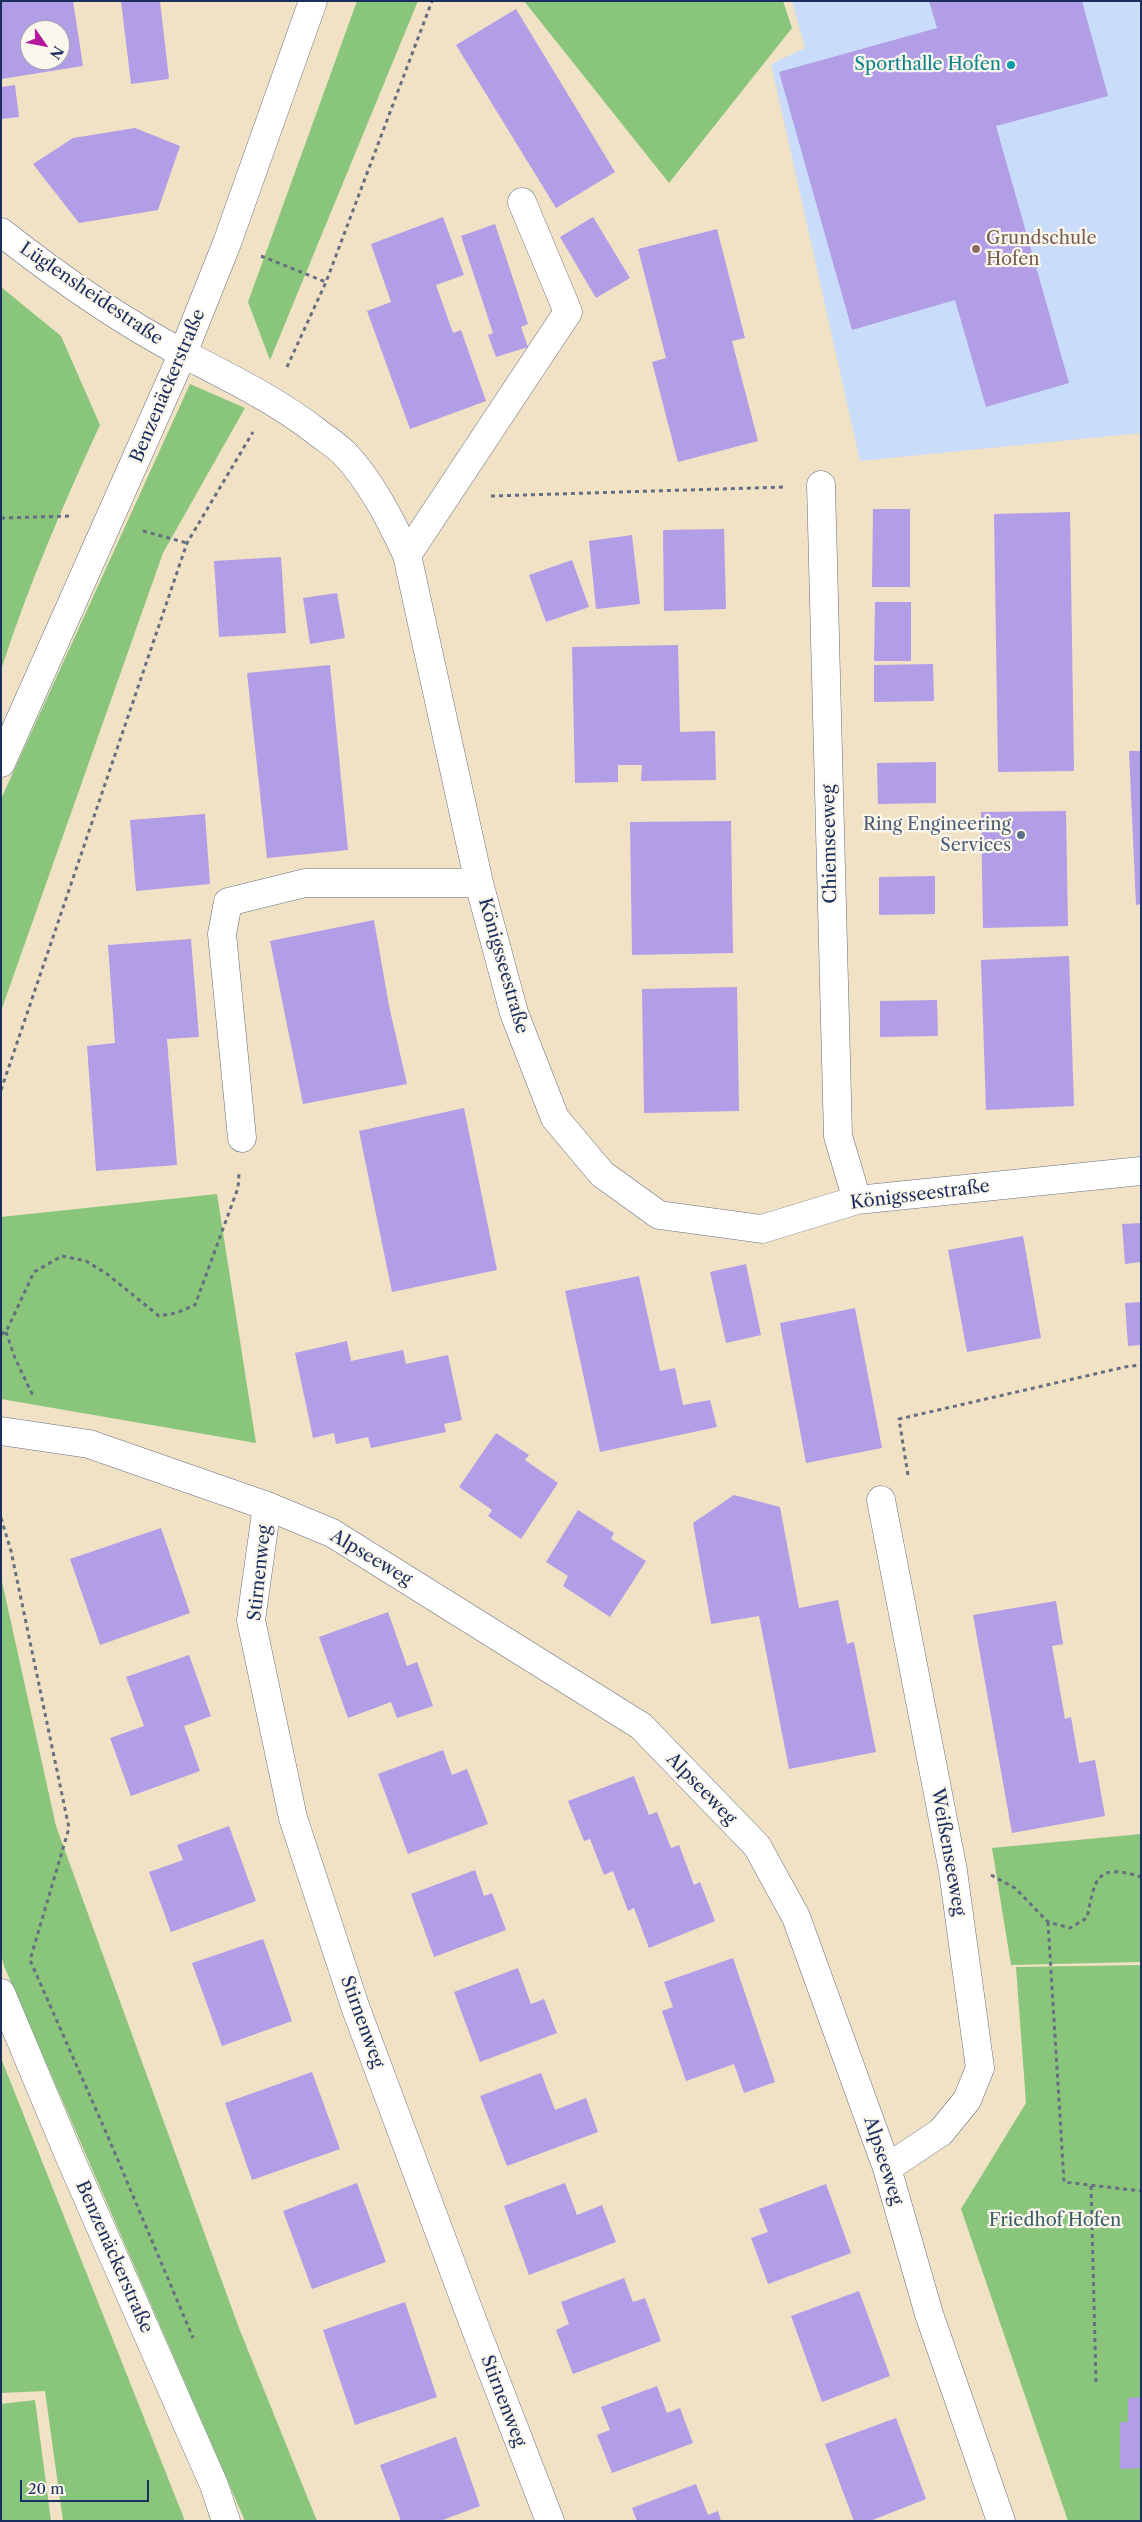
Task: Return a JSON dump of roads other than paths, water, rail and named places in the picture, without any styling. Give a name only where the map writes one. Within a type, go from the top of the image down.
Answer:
[{"type":"street","name":"Benzenäckerstraße","points":[[1,763],[110,522],[183,353],[227,243],[313,1]]},
{"type":"street","points":[[408,556],[568,312],[522,202]]},
{"type":"street","name":"Lüglensheidestraße","points":[[1,232],[43,266],[183,353]]},
{"type":"street","name":"Königsseestraße","points":[[183,353],[272,400],[344,453],[387,512],[408,556],[479,882],[514,1013],[555,1118],[602,1174],[659,1215],[762,1229],[857,1200],[1141,1172]]},
{"type":"street","name":"Chiemseeweg","points":[[822,486],[838,1136],[857,1200]]},
{"type":"street","points":[[242,1138],[222,934],[228,902],[304,883],[479,882]]},
{"type":"street","name":"Alpseeweg","points":[[1,1431],[40,1435],[89,1444],[267,1506],[332,1533],[641,1726],[757,1846],[796,1917],[887,2168],[929,2314],[1001,2521]]},
{"type":"street","name":"Weißenseeweg","points":[[881,1500],[952,1871],[980,2068],[966,2100],[942,2132],[887,2168]]},
{"type":"street","name":"Stirnenweg","points":[[267,1506],[252,1620],[293,1818],[360,2018],[472,2322],[550,2521]]},
{"type":"street","name":"Benzenäckerstraße","points":[[1,1993],[71,2160],[214,2485],[226,2521]]},
{"type":"place","name":"Sporthalle Hofen","points":[[1011,65]]},
{"type":"place","name":"Grundschule Hofen","points":[[976,249]]},
{"type":"place","name":"Ring Engineering Services","points":[[1021,835]]},
{"type":"park label","name":"Friedhof Hofen","points":[[1055,2221]]}]
